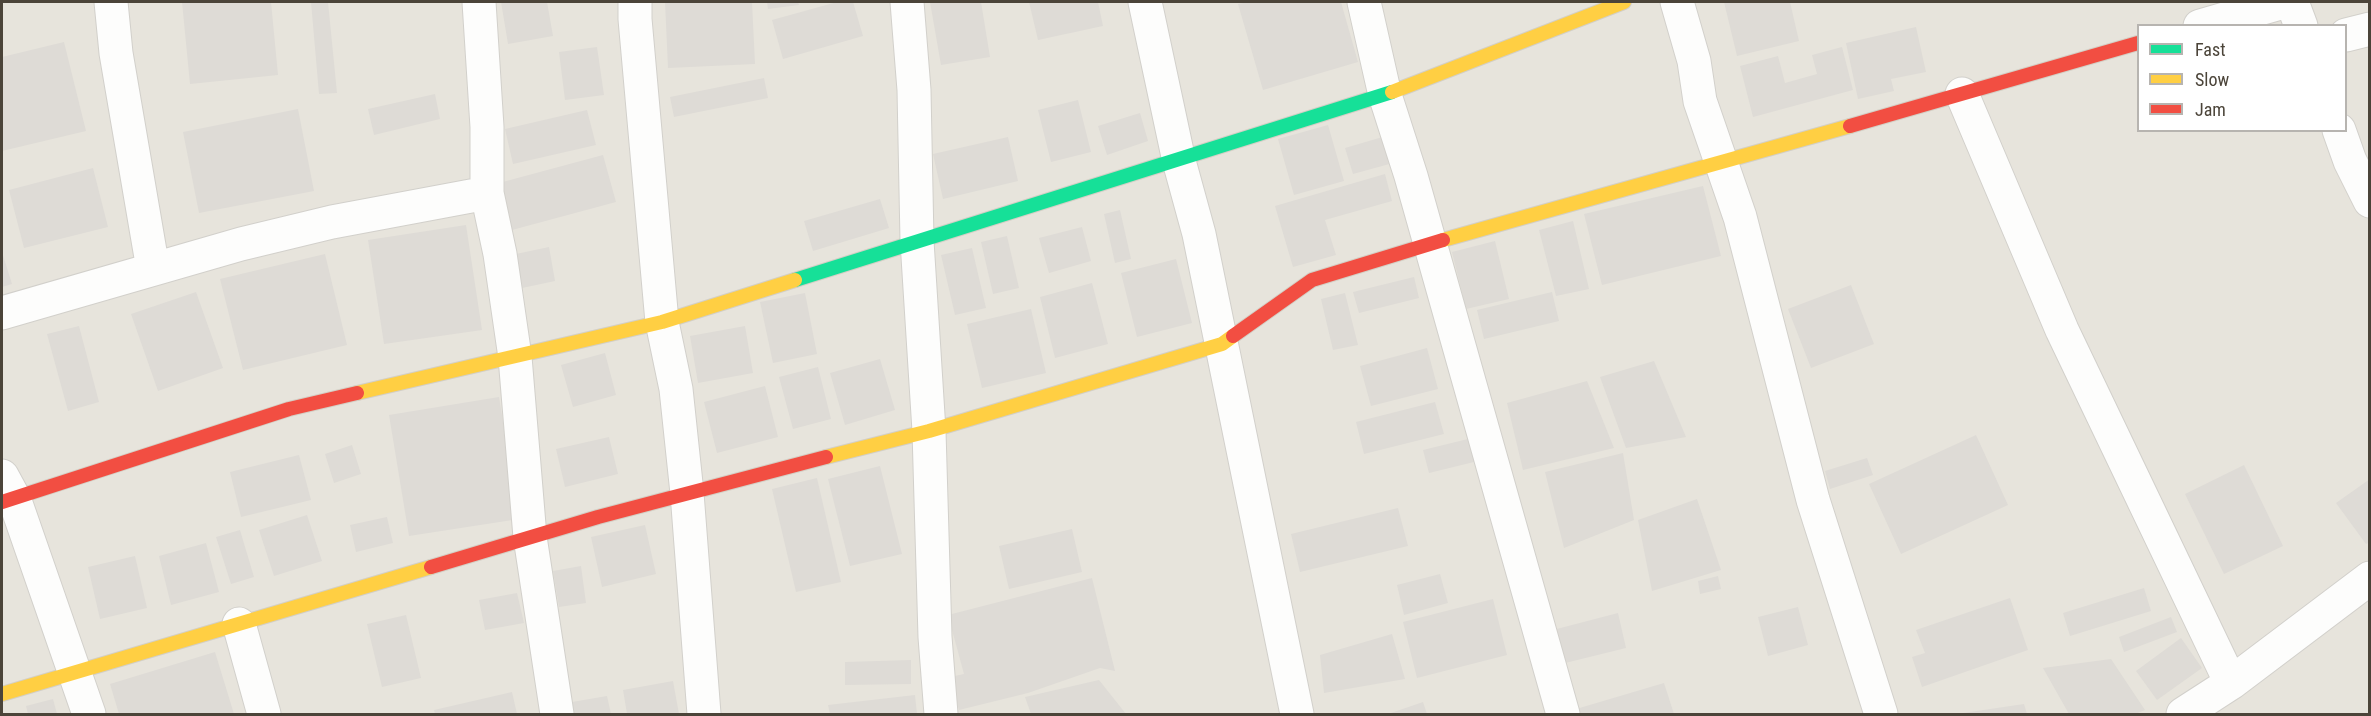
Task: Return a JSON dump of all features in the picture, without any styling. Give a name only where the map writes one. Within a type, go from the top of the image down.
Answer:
[{"type":"street","points":[[111,2],[116,53],[153,269]]},
{"type":"street","points":[[480,2],[487,127],[487,193],[500,254],[515,357],[530,537],[557,714]]},
{"type":"street","points":[[635,2],[662,322],[676,389],[687,493],[704,714]]},
{"type":"street","points":[[907,2],[914,90],[917,241],[929,431],[935,637],[940,714]]},
{"type":"street","points":[[1145,2],[1179,161],[1199,234],[1297,714]]},
{"type":"street","points":[[1364,2],[1385,95],[1411,176],[1563,714]]},
{"type":"street","points":[[89,714],[75,671],[6,492],[289,409],[662,322],[1385,95],[1624,2]]},
{"type":"street","points":[[1677,2],[1694,61],[1700,101],[1740,217],[1813,500],[1881,714]]},
{"type":"street","points":[[2207,24],[2284,2]]},
{"type":"street","points":[[2292,2],[2300,24]]},
{"type":"street","points":[[2347,35],[2370,29]]},
{"type":"street","points":[[2,694],[530,537],[687,493],[929,431],[1222,344],[1312,280],[1429,244],[2137,44]]},
{"type":"street","points":[[1962,94],[2062,330],[2231,683]]},
{"type":"street","points":[[2340,132],[2350,160],[2370,201]]},
{"type":"street","points":[[2,313],[241,244],[332,222],[487,193]]},
{"type":"street","points":[[2183,714],[2231,683],[2370,578]]},
{"type":"street","points":[[239,624],[264,714]]},
{"type":"shaded area","points":[[2,2],[2369,2],[2369,714],[2,714]]},
{"type":"building","points":[[182,2],[271,2],[278,75],[190,84]]},
{"type":"building","points":[[311,2],[328,2],[337,93],[319,94]]},
{"type":"building","points":[[501,2],[547,2],[553,36],[508,44]]},
{"type":"building","points":[[665,2],[752,2],[755,64],[668,68]]},
{"type":"building","points":[[767,2],[798,2],[799,5],[768,9]]},
{"type":"building","points":[[837,2],[853,2],[863,36],[783,59],[772,20]]},
{"type":"building","points":[[930,2],[981,2],[990,57],[941,65]]},
{"type":"building","points":[[1029,2],[1098,2],[1103,26],[1038,40]]},
{"type":"building","points":[[1248,2],[1341,2],[1358,62],[1263,90],[1238,4]]},
{"type":"building","points":[[1724,2],[1790,2],[1799,41],[1737,56]]},
{"type":"building","points":[[1916,27],[1926,72],[1891,79],[1894,91],[1858,99],[1846,43]]},
{"type":"building","points":[[64,42],[86,131],[2,151],[2,57]]},
{"type":"building","points":[[597,47],[604,95],[565,100],[559,52]]},
{"type":"building","points":[[1842,47],[1853,90],[1753,117],[1740,66],[1778,56],[1785,83],[1817,74],[1812,55]]},
{"type":"building","points":[[764,78],[768,98],[674,117],[670,97]]},
{"type":"building","points":[[435,94],[440,119],[374,135],[368,109]]},
{"type":"building","points":[[1078,100],[1091,152],[1051,162],[1038,110]]},
{"type":"building","points":[[298,109],[314,191],[199,213],[183,132]]},
{"type":"building","points":[[587,110],[596,145],[513,164],[505,129]]},
{"type":"building","points":[[1140,113],[1148,141],[1107,155],[1098,126]]},
{"type":"building","points":[[1328,125],[1344,181],[1294,195],[1278,139]]},
{"type":"building","points":[[1386,136],[1393,163],[1353,174],[1345,148]]},
{"type":"building","points":[[1008,137],[1018,181],[943,199],[933,154]]},
{"type":"building","points":[[603,155],[616,202],[512,230],[499,183]]},
{"type":"building","points":[[93,168],[108,227],[24,248],[9,190]]},
{"type":"building","points":[[1385,174],[1392,201],[1325,220],[1336,255],[1293,267],[1275,206]]},
{"type":"building","points":[[1703,186],[1721,256],[1602,285],[1584,214]]},
{"type":"building","points":[[880,199],[889,228],[813,251],[804,221]]},
{"type":"building","points":[[1120,210],[1131,259],[1115,263],[1104,214]]},
{"type":"building","points":[[1573,221],[1589,289],[1556,296],[1539,230]]},
{"type":"building","points":[[466,225],[482,330],[384,344],[368,240]]},
{"type":"building","points":[[1082,227],[1091,261],[1049,273],[1039,238]]},
{"type":"building","points":[[1007,236],[1019,288],[993,294],[981,242]]},
{"type":"building","points":[[1495,241],[1509,299],[1466,309],[1452,252]]},
{"type":"building","points":[[549,247],[555,281],[522,288],[516,254]]},
{"type":"building","points":[[972,248],[986,308],[955,315],[941,255]]},
{"type":"building","points":[[2,252],[12,284],[2,287]]},
{"type":"building","points":[[325,254],[347,345],[243,370],[220,279]]},
{"type":"building","points":[[1176,259],[1192,323],[1137,337],[1121,273]]},
{"type":"building","points":[[1414,277],[1419,298],[1359,313],[1353,292]]},
{"type":"building","points":[[1092,283],[1108,344],[1055,358],[1040,297]]},
{"type":"building","points":[[1851,285],[1874,344],[1811,368],[1788,309]]},
{"type":"building","points":[[196,292],[223,368],[158,391],[131,314]]},
{"type":"building","points":[[1552,292],[1559,321],[1484,339],[1477,310]]},
{"type":"building","points":[[805,293],[817,354],[773,363],[760,302]]},
{"type":"building","points":[[1345,293],[1358,345],[1333,350],[1321,299]]},
{"type":"building","points":[[1031,309],[1046,373],[982,388],[967,324]]},
{"type":"building","points":[[79,326],[99,402],[68,411],[47,334]]},
{"type":"building","points":[[745,326],[753,373],[698,383],[690,336]]},
{"type":"building","points":[[1427,348],[1438,389],[1371,406],[1360,366]]},
{"type":"building","points":[[605,353],[616,395],[573,407],[561,365]]},
{"type":"building","points":[[880,359],[895,410],[845,425],[830,373]]},
{"type":"building","points":[[1654,361],[1686,437],[1626,448],[1600,377]]},
{"type":"building","points":[[818,367],[831,419],[793,429],[779,377]]},
{"type":"building","points":[[1587,381],[1614,448],[1523,470],[1507,403]]},
{"type":"building","points":[[765,386],[778,437],[717,453],[704,402]]},
{"type":"building","points":[[499,397],[519,519],[409,536],[389,415]]},
{"type":"building","points":[[1435,402],[1444,434],[1364,454],[1356,422]]},
{"type":"building","points":[[1976,435],[2008,505],[1901,554],[1869,484]]},
{"type":"building","points":[[609,437],[618,474],[565,487],[556,449]]},
{"type":"building","points":[[1472,438],[1478,461],[1429,473],[1423,450]]},
{"type":"building","points":[[352,445],[361,474],[334,483],[325,454]]},
{"type":"building","points":[[1623,453],[1634,520],[1564,548],[1545,472]]},
{"type":"building","points":[[299,455],[311,500],[241,517],[230,472]]},
{"type":"building","points":[[1867,458],[1873,475],[1830,489],[1825,471]]},
{"type":"building","points":[[2244,465],[2283,546],[2224,574],[2185,494]]},
{"type":"building","points":[[880,466],[902,554],[850,566],[828,479]]},
{"type":"building","points":[[817,478],[841,582],[796,592],[772,489]]},
{"type":"building","points":[[2370,479],[2370,542],[2366,544],[2336,503]]},
{"type":"building","points":[[1697,499],[1721,570],[1652,591],[1638,520]]},
{"type":"building","points":[[1398,508],[1408,546],[1300,572],[1291,534]]},
{"type":"building","points":[[307,515],[322,561],[274,576],[259,530]]},
{"type":"building","points":[[387,517],[393,543],[356,552],[350,525]]},
{"type":"building","points":[[645,525],[656,574],[602,587],[591,537]]},
{"type":"building","points":[[1072,529],[1082,572],[1009,589],[999,546]]},
{"type":"building","points":[[240,530],[254,577],[231,584],[216,537]]},
{"type":"building","points":[[206,543],[219,592],[171,605],[159,556]]},
{"type":"building","points":[[135,556],[147,608],[100,619],[88,567]]},
{"type":"building","points":[[581,566],[586,603],[559,607],[553,571]]},
{"type":"building","points":[[1440,574],[1448,603],[1404,615],[1397,585]]},
{"type":"building","points":[[1718,576],[1721,589],[1700,594],[1698,581]]},
{"type":"building","points":[[1092,578],[1115,671],[1100,668],[1028,693],[959,710],[950,677],[964,674],[948,615]]},
{"type":"building","points":[[2144,588],[2151,611],[2070,636],[2063,613]]},
{"type":"building","points":[[517,593],[524,623],[485,630],[479,600]]},
{"type":"building","points":[[2010,598],[2028,650],[1922,687],[1912,657],[1925,653],[1916,630]]},
{"type":"building","points":[[1493,599],[1507,655],[1417,678],[1403,622]]},
{"type":"building","points":[[1798,607],[1808,645],[1768,656],[1758,617]]},
{"type":"building","points":[[1618,613],[1626,648],[1557,665],[1549,631]]},
{"type":"building","points":[[406,615],[421,678],[382,687],[367,624]]},
{"type":"building","points":[[2171,617],[2177,632],[2124,652],[2119,637]]},
{"type":"building","points":[[1392,634],[1405,679],[1324,693],[1320,655]]},
{"type":"building","points":[[2181,638],[2202,668],[2157,700],[2136,671]]},
{"type":"building","points":[[215,652],[234,714],[119,714],[110,684]]},
{"type":"building","points":[[2111,659],[2145,710],[2135,714],[2069,714],[2043,668]]},
{"type":"building","points":[[911,660],[911,684],[845,685],[845,662]]},
{"type":"building","points":[[1099,680],[1126,714],[1031,714],[1025,697]]},
{"type":"building","points":[[673,681],[679,714],[627,714],[623,690]]},
{"type":"building","points":[[1664,683],[1674,714],[1567,714],[1566,712]]},
{"type":"building","points":[[512,692],[517,714],[435,714],[434,710]]},
{"type":"building","points":[[915,695],[917,714],[830,714],[828,705]]},
{"type":"building","points":[[607,696],[611,714],[574,714],[572,702]]},
{"type":"building","points":[[53,699],[57,714],[28,714],[26,706]]},
{"type":"building","points":[[1423,702],[1427,714],[1388,714]]},
{"type":"building","points":[[2024,704],[2027,714],[1963,714],[1963,713]]},
{"type":"traffic: fast","points":[[795,280],[1392,92]]},
{"type":"traffic: slow","points":[[1392,92],[1624,2]]},
{"type":"traffic: slow","points":[[1443,240],[1850,126]]},
{"type":"traffic: slow","points":[[357,393],[662,322],[795,280]]},
{"type":"traffic: slow","points":[[826,457],[929,431],[1222,344],[1233,336]]},
{"type":"traffic: slow","points":[[2,694],[431,567]]},
{"type":"traffic: jam","points":[[1850,126],[2137,43]]},
{"type":"traffic: jam","points":[[1233,336],[1312,280],[1443,240]]},
{"type":"traffic: jam","points":[[2,502],[289,409],[357,393]]},
{"type":"traffic: jam","points":[[431,567],[598,517],[826,457]]}]
